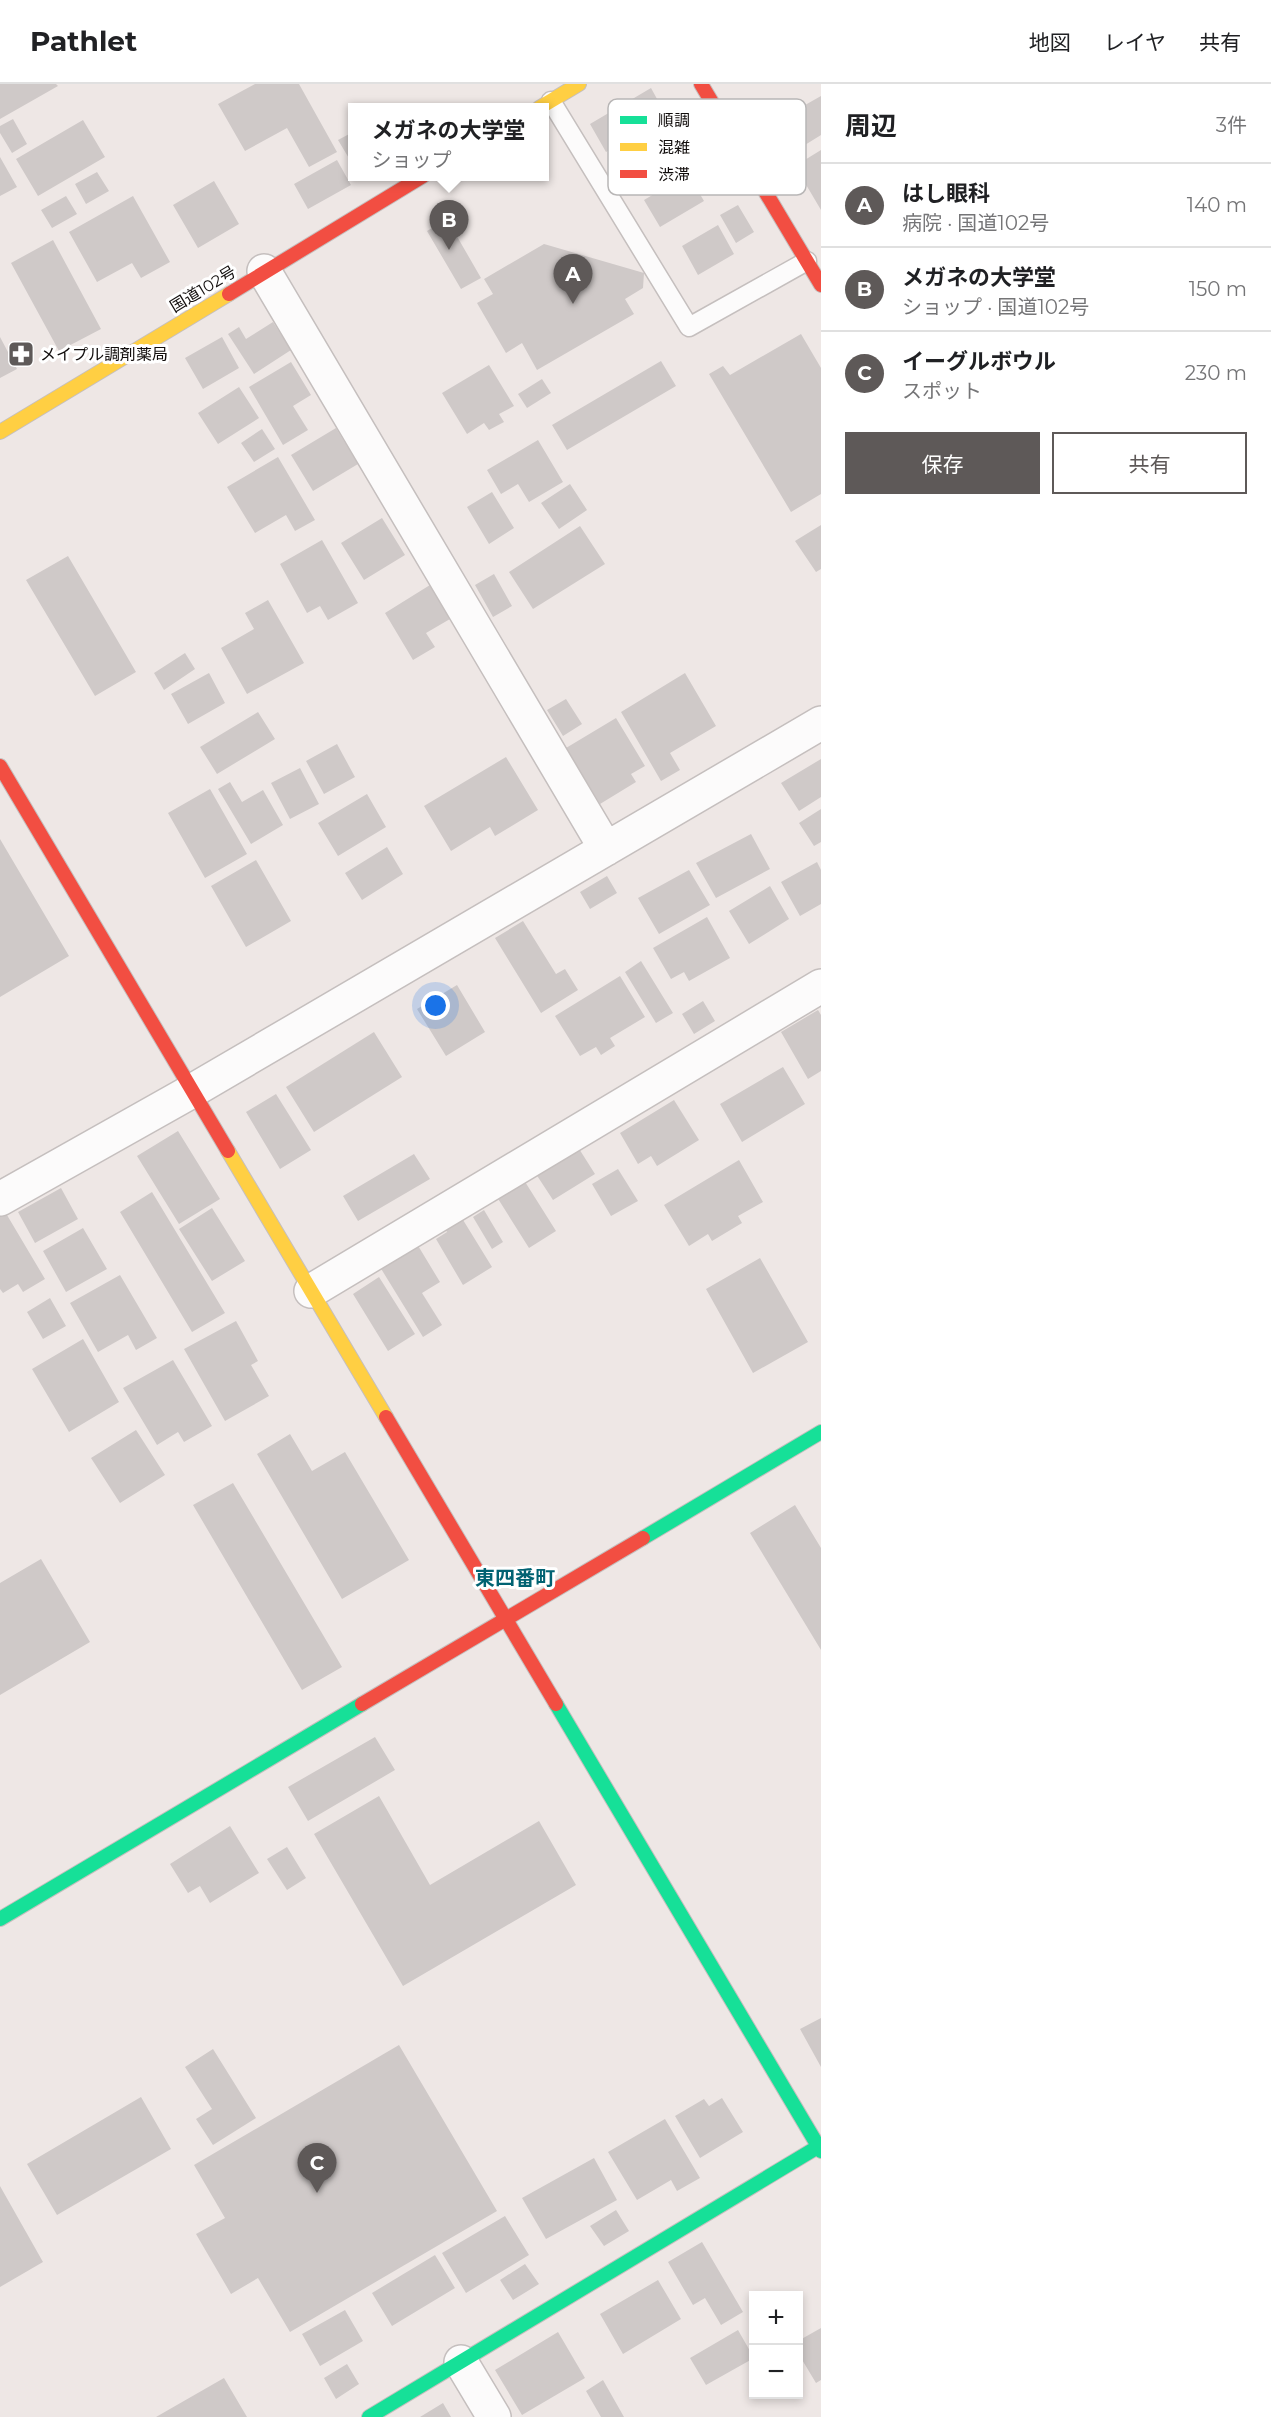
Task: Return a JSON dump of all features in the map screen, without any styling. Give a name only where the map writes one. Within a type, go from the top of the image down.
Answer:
[{"type":"main road","points":[[701,84],[710,99]]},
{"type":"main road","name":"国道102号","points":[[0,432],[416,181]]},
{"type":"main road","points":[[767,195],[821,285]]},
{"type":"main road","points":[[0,766],[820,2148],[369,2417]]},
{"type":"main road","points":[[0,1919],[821,1432]]},
{"type":"street","points":[[264,271],[606,849]]},
{"type":"street","points":[[0,1199],[192,1091],[821,723]]},
{"type":"street","points":[[311,1291],[821,986]]},
{"type":"street","points":[[461,2362],[494,2417]]},
{"type":"lane","points":[[558,94],[608,183]]},
{"type":"lane","points":[[615,195],[689,327],[807,261]]},
{"type":"building","points":[[0,84],[56,84],[58,86],[0,119]]},
{"type":"building","points":[[255,84],[299,84],[337,152],[309,167],[287,128],[245,151],[218,104]]},
{"type":"building","points":[[651,88],[657,99],[632,99]]},
{"type":"building","points":[[821,96],[821,135],[806,144],[806,104]]},
{"type":"building","points":[[608,113],[608,151],[606,152],[590,124]]},
{"type":"building","points":[[13,119],[27,144],[12,153],[0,133],[0,126]]},
{"type":"building","points":[[83,120],[105,157],[38,196],[16,159]]},
{"type":"building","points":[[348,135],[348,157],[338,140]]},
{"type":"building","points":[[821,150],[821,210],[806,185],[806,159]]},
{"type":"building","points":[[0,157],[17,187],[0,196]]},
{"type":"building","points":[[337,160],[351,185],[308,209],[294,184]]},
{"type":"building","points":[[97,172],[109,191],[86,204],[75,184]]},
{"type":"building","points":[[214,181],[239,224],[198,248],[173,205]]},
{"type":"building","points":[[652,195],[700,195],[704,201],[660,227],[644,200]]},
{"type":"building","points":[[66,196],[77,214],[52,228],[41,210]]},
{"type":"building","points":[[133,196],[170,262],[141,278],[132,263],[97,282],[69,232]]},
{"type":"building","points":[[738,205],[754,232],[736,243],[720,215]]},
{"type":"building","points":[[447,219],[481,278],[461,289],[427,231]]},
{"type":"building","points":[[718,225],[734,254],[698,275],[682,246]]},
{"type":"building","points":[[53,240],[101,329],[59,351],[11,263]]},
{"type":"building","points":[[544,244],[644,273],[643,288],[625,299],[634,314],[537,370],[522,343],[506,353],[477,303],[493,294],[484,279]]},
{"type":"building","points":[[273,322],[291,350],[254,374],[228,334],[239,327],[246,339]]},
{"type":"building","points":[[801,334],[821,368],[821,494],[791,512],[709,374],[723,366],[730,375]]},
{"type":"building","points":[[0,337],[17,369],[0,378]]},
{"type":"building","points":[[222,337],[239,368],[203,389],[185,358]]},
{"type":"building","points":[[661,361],[676,386],[567,450],[552,425]]},
{"type":"building","points":[[291,362],[311,395],[293,406],[308,430],[283,445],[249,387]]},
{"type":"building","points":[[489,365],[514,406],[499,414],[504,422],[489,430],[484,423],[467,434],[442,393]]},
{"type":"building","points":[[542,379],[551,393],[527,408],[518,394]]},
{"type":"building","points":[[239,387],[259,418],[218,444],[198,413]]},
{"type":"building","points":[[336,428],[358,464],[313,491],[291,455]]},
{"type":"building","points":[[262,429],[275,449],[254,462],[241,443]]},
{"type":"building","points":[[538,440],[563,482],[529,502],[518,484],[501,494],[487,470]]},
{"type":"building","points":[[278,457],[315,520],[295,531],[286,515],[255,533],[227,487]]},
{"type":"building","points":[[570,484],[587,510],[559,529],[541,503]]},
{"type":"building","points":[[492,492],[514,528],[489,544],[467,507]]},
{"type":"building","points":[[382,518],[405,555],[364,580],[341,543]]},
{"type":"building","points":[[821,525],[821,569],[816,572],[795,541]]},
{"type":"building","points":[[580,526],[605,564],[533,609],[509,572]]},
{"type":"building","points":[[322,540],[358,603],[328,620],[320,606],[307,613],[280,564]]},
{"type":"building","points":[[68,556],[136,672],[95,696],[26,580]]},
{"type":"building","points":[[494,574],[512,606],[493,617],[475,585]]},
{"type":"building","points":[[430,585],[450,619],[426,633],[435,647],[413,660],[385,613]]},
{"type":"building","points":[[268,600],[304,663],[247,694],[221,648],[254,629],[245,613]]},
{"type":"building","points":[[185,653],[195,669],[164,690],[154,673]]},
{"type":"building","points":[[209,673],[225,703],[188,724],[171,694]]},
{"type":"building","points":[[685,673],[716,726],[670,753],[680,770],[661,781],[621,712]]},
{"type":"building","points":[[566,699],[582,724],[563,736],[547,710]]},
{"type":"building","points":[[258,712],[275,739],[217,774],[200,747]]},
{"type":"building","points":[[616,718],[645,766],[631,774],[636,782],[600,804],[566,748]]},
{"type":"building","points":[[337,744],[355,777],[324,794],[306,761]]},
{"type":"building","points":[[506,757],[538,810],[495,836],[490,827],[451,851],[424,806]]},
{"type":"building","points":[[821,759],[821,797],[799,811],[781,783]]},
{"type":"building","points":[[300,768],[319,804],[290,819],[271,783]]},
{"type":"building","points":[[230,782],[242,802],[263,790],[283,825],[251,844],[218,789]]},
{"type":"building","points":[[210,789],[247,854],[205,878],[168,813]]},
{"type":"building","points":[[367,794],[386,827],[338,856],[318,823]]},
{"type":"building","points":[[821,809],[821,842],[814,846],[799,823]]},
{"type":"building","points":[[751,834],[770,869],[716,898],[696,863]]},
{"type":"building","points":[[0,839],[69,956],[0,997]]},
{"type":"building","points":[[387,847],[403,874],[362,900],[345,873]]},
{"type":"building","points":[[256,860],[291,921],[246,947],[211,886]]},
{"type":"building","points":[[817,862],[821,870],[821,904],[800,916],[781,882]]},
{"type":"building","points":[[689,870],[710,905],[659,934],[638,898]]},
{"type":"building","points":[[607,876],[617,893],[590,909],[580,892]]},
{"type":"building","points":[[770,886],[789,919],[749,944],[729,911]]},
{"type":"building","points":[[707,917],[730,958],[689,981],[684,972],[671,979],[653,948]]},
{"type":"building","points":[[523,921],[556,974],[565,969],[578,990],[541,1013],[495,938]]},
{"type":"building","points":[[641,961],[673,1013],[656,1023],[625,972]]},
{"type":"building","points":[[620,976],[645,1017],[610,1038],[615,1046],[601,1055],[596,1047],[580,1056],[555,1016]]},
{"type":"building","points":[[457,985],[485,1032],[446,1056],[417,1009]]},
{"type":"building","points":[[703,1001],[715,1021],[694,1034],[682,1014]]},
{"type":"building","points":[[818,1010],[821,1015],[821,1071],[808,1079],[781,1032]]},
{"type":"building","points":[[374,1032],[402,1077],[314,1132],[286,1087]]},
{"type":"building","points":[[783,1067],[805,1104],[742,1142],[720,1104]]},
{"type":"building","points":[[276,1094],[311,1150],[280,1169],[246,1112]]},
{"type":"building","points":[[674,1100],[699,1140],[657,1166],[651,1156],[638,1164],[620,1133]]},
{"type":"building","points":[[178,1131],[220,1199],[179,1224],[137,1156]]},
{"type":"building","points":[[576,1144],[595,1174],[553,1200],[534,1171]]},
{"type":"building","points":[[414,1154],[430,1179],[358,1221],[343,1196]]},
{"type":"building","points":[[739,1160],[763,1202],[738,1216],[742,1223],[712,1241],[708,1234],[689,1246],[664,1205]]},
{"type":"building","points":[[618,1169],[638,1201],[611,1216],[592,1184]]},
{"type":"building","points":[[522,1177],[556,1231],[529,1248],[495,1194]]},
{"type":"building","points":[[61,1188],[78,1219],[35,1243],[18,1212]]},
{"type":"building","points":[[152,1192],[225,1313],[192,1332],[120,1212]]},
{"type":"building","points":[[212,1208],[245,1261],[212,1281],[179,1229]]},
{"type":"building","points":[[4,1210],[45,1279],[23,1292],[18,1284],[3,1293],[0,1289],[0,1213]]},
{"type":"building","points":[[484,1210],[503,1242],[492,1249],[473,1217]]},
{"type":"building","points":[[460,1215],[492,1267],[463,1285],[436,1239],[447,1232],[443,1225]]},
{"type":"building","points":[[83,1228],[107,1269],[66,1292],[43,1251]]},
{"type":"building","points":[[417,1244],[440,1282],[422,1293],[442,1325],[423,1337],[380,1267]]},
{"type":"building","points":[[760,1258],[808,1342],[753,1373],[706,1289]]},
{"type":"building","points":[[120,1275],[157,1338],[136,1350],[128,1335],[98,1352],[70,1303]]},
{"type":"building","points":[[379,1277],[415,1334],[388,1351],[353,1294]]},
{"type":"building","points":[[50,1298],[66,1326],[43,1339],[27,1312]]},
{"type":"building","points":[[236,1321],[258,1361],[251,1365],[269,1396],[225,1421],[184,1349]]},
{"type":"building","points":[[83,1339],[119,1402],[69,1432],[32,1369]]},
{"type":"building","points":[[173,1360],[212,1426],[184,1442],[178,1432],[157,1445],[123,1388]]},
{"type":"building","points":[[136,1430],[165,1475],[120,1503],[91,1458]]},
{"type":"building","points":[[290,1434],[312,1471],[345,1452],[409,1560],[342,1599],[257,1454]]},
{"type":"building","points":[[233,1483],[342,1667],[302,1690],[193,1505]]},
{"type":"building","points":[[795,1505],[821,1548],[821,1650],[750,1533]]},
{"type":"building","points":[[41,1559],[90,1642],[0,1695],[0,1583]]},
{"type":"building","points":[[375,1737],[395,1770],[308,1821],[288,1787]]},
{"type":"building","points":[[379,1796],[430,1885],[539,1821],[576,1885],[403,1986],[314,1834]]},
{"type":"building","points":[[230,1826],[259,1873],[210,1903],[200,1886],[188,1893],[170,1864]]},
{"type":"building","points":[[287,1847],[306,1878],[287,1890],[267,1859]]},
{"type":"building","points":[[821,2018],[821,2067],[800,2029]]},
{"type":"building","points":[[399,2045],[497,2211],[290,2332],[258,2278],[231,2294],[196,2234],[225,2218],[194,2165]]},
{"type":"building","points":[[213,2049],[256,2118],[213,2145],[196,2119],[212,2109],[185,2067]]},
{"type":"building","points":[[141,2097],[171,2149],[57,2215],[27,2164]]},
{"type":"building","points":[[722,2098],[743,2132],[700,2158],[675,2116],[704,2099],[709,2106]]},
{"type":"building","points":[[665,2119],[700,2178],[677,2191],[671,2180],[637,2200],[608,2152]]},
{"type":"building","points":[[594,2158],[617,2200],[546,2239],[522,2198]]},
{"type":"building","points":[[0,2186],[43,2262],[0,2287]]},
{"type":"building","points":[[616,2210],[629,2231],[604,2246],[590,2226]]},
{"type":"building","points":[[505,2216],[529,2255],[466,2293],[442,2253]]},
{"type":"building","points":[[702,2242],[743,2312],[721,2325],[705,2298],[693,2305],[668,2262]]},
{"type":"building","points":[[435,2255],[455,2288],[392,2326],[372,2293]]},
{"type":"building","points":[[525,2264],[539,2284],[513,2300],[500,2280]]},
{"type":"building","points":[[658,2280],[681,2319],[623,2354],[600,2314]]},
{"type":"building","points":[[345,2310],[363,2341],[320,2366],[302,2334]]},
{"type":"building","points":[[821,2328],[821,2380],[816,2383],[803,2361],[803,2338]]},
{"type":"building","points":[[738,2330],[749,2349],[749,2361],[706,2385],[690,2358]]},
{"type":"building","points":[[558,2332],[585,2378],[522,2415],[495,2370]]},
{"type":"building","points":[[347,2364],[359,2384],[336,2399],[324,2378]]},
{"type":"building","points":[[224,2378],[247,2417],[156,2417]]},
{"type":"building","points":[[603,2380],[624,2417],[601,2417],[586,2391]]},
{"type":"building","points":[[443,2403],[451,2417],[420,2417]]},
{"type":"traffic: fast","points":[[643,1538],[821,1432]]},
{"type":"traffic: fast","points":[[0,1919],[362,1704]]},
{"type":"traffic: fast","points":[[556,1704],[821,2151]]},
{"type":"traffic: fast","points":[[369,2417],[821,2145]]},
{"type":"traffic: slow","points":[[547,103],[579,84]]},
{"type":"traffic: slow","points":[[0,432],[229,294]]},
{"type":"traffic: slow","points":[[228,1151],[386,1417]]},
{"type":"traffic: jam","points":[[701,84],[710,99]]},
{"type":"traffic: jam","points":[[229,294],[415,181]]},
{"type":"traffic: jam","points":[[767,195],[821,285]]},
{"type":"traffic: jam","points":[[0,766],[228,1151]]},
{"type":"traffic: jam","points":[[386,1417],[556,1704]]},
{"type":"traffic: jam","points":[[362,1704],[643,1538]]},
{"type":"place","name":"メガネの大学堂","points":[[449,250]]},
{"type":"place","name":"はし眼科","points":[[573,304]]},
{"type":"place","name":"メイプル調剤薬局","points":[[21,354]]},
{"type":"place","name":"イーグルボウル","points":[[317,2193]]},
{"type":"district","name":"東四番町","points":[[515,1578]]}]
